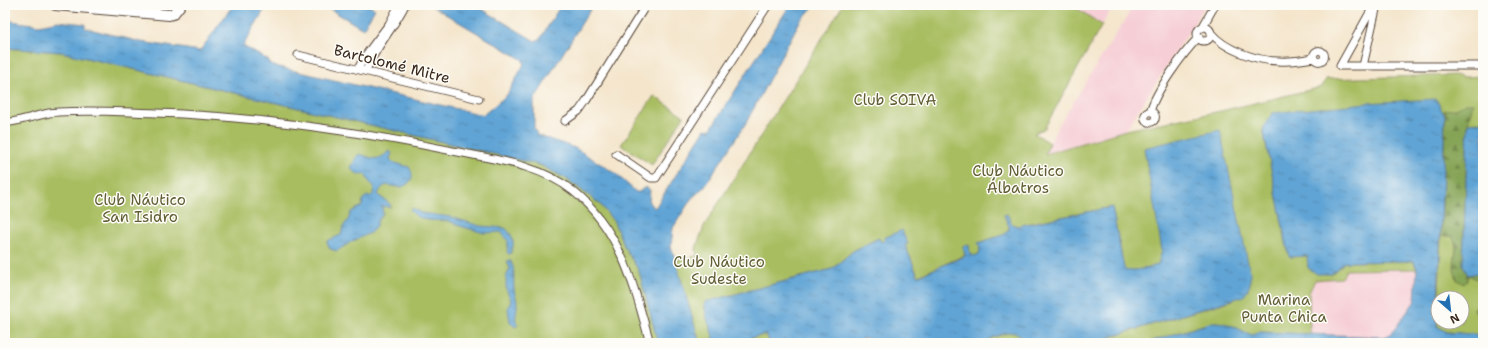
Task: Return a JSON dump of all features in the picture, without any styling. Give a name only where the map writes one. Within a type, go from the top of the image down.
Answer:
[{"type":"street","points":[[55,5],[169,15],[173,14],[180,5]]},
{"type":"street","points":[[386,33],[399,5]]},
{"type":"street","points":[[362,70],[405,5]]},
{"type":"street","points":[[565,121],[579,111],[586,101],[646,5]]},
{"type":"street","points":[[616,154],[651,178],[656,178],[768,5]]},
{"type":"street","points":[[1150,112],[1152,103],[1189,46],[1198,37],[1198,33],[1215,5]]},
{"type":"street","points":[[1374,5],[1340,66],[1483,66]]},
{"type":"street","points":[[1363,66],[1377,5]]},
{"type":"street","points":[[1198,37],[1204,41],[1208,40],[1210,37],[1211,32],[1208,21],[1209,15]]},
{"type":"street","points":[[1202,28],[1206,28],[1211,32],[1220,43],[1263,59],[1277,61],[1314,58]]},
{"type":"street","name":"Bartolomé Mitre","points":[[298,55],[479,98]]},
{"type":"street","points":[[5,122],[52,113],[89,111],[228,117],[292,123],[370,135],[532,169],[563,183],[587,203],[601,220],[634,282],[650,343]]},
{"type":"shaded area","points":[[1072,5],[1114,5],[1102,25]]},
{"type":"shaded area","points":[[1134,5],[1206,5],[1126,130],[1045,154],[1054,133]]},
{"type":"shaded area","points":[[1417,269],[1415,301],[1391,334],[1384,337],[1310,334],[1309,293],[1315,280],[1342,278],[1346,270]]},
{"type":"green space","points":[[843,5],[1072,5],[1102,25],[1044,129],[1034,133],[1050,143],[1045,154],[1126,130],[1221,111],[1322,87],[1326,79],[1455,75],[1463,77],[1483,76],[1483,122],[1469,123],[1468,275],[1483,272],[1483,335],[1447,332],[1444,330],[1470,330],[1470,290],[1439,290],[1445,116],[1263,129],[1289,256],[1307,256],[1331,274],[1345,262],[1413,261],[1417,269],[1346,270],[1342,278],[1315,280],[1309,293],[1310,334],[1260,332],[1252,335],[1228,325],[1213,322],[1146,343],[1091,343],[1233,300],[1161,245],[1162,250],[1158,264],[1150,268],[1127,271],[1124,268],[1112,207],[1016,226],[1012,224],[1007,214],[1004,216],[1009,225],[1009,230],[1003,235],[978,243],[980,249],[979,254],[974,256],[970,254],[963,246],[965,255],[918,276],[905,245],[908,244],[885,238],[886,240],[881,242],[878,238],[853,251],[832,269],[705,302],[704,306],[716,343],[700,343],[675,260],[697,256],[696,248],[704,226]]},
{"type":"green space","name":"Club Náutico San Isidro","points":[[5,48],[61,52],[540,165],[565,178],[600,204],[614,222],[625,248],[639,271],[658,343],[5,343]]},
{"type":"green space","points":[[654,96],[684,116],[652,165],[621,145]]},
{"type":"green space","points":[[1465,103],[1473,103],[1468,123],[1463,265],[1468,275],[1467,281],[1464,284],[1457,280],[1455,272],[1454,267],[1456,248],[1454,240],[1452,236],[1441,236],[1444,111],[1456,109]]},
{"type":"green space","points":[[1483,272],[1483,282],[1468,275]]},
{"type":"green space","points":[[1483,299],[1483,319],[1478,317],[1474,309]]},
{"type":"green space","points":[[1010,332],[1021,334],[1028,343],[986,343],[989,339]]},
{"type":"green space","points":[[767,334],[770,343],[731,343]]},
{"type":"water","points":[[233,5],[267,5],[243,46],[268,60],[270,65],[483,115],[507,95],[524,64],[523,60],[430,5],[475,5],[535,41],[540,39],[561,5],[593,5],[534,100],[534,127],[537,135],[575,148],[615,173],[636,192],[639,192],[645,187],[650,190],[649,203],[655,208],[705,129],[710,130],[790,5],[815,5],[800,21],[746,123],[704,187],[691,199],[673,228],[671,246],[700,343],[658,343],[639,271],[625,248],[614,222],[600,204],[565,178],[540,165],[61,52],[5,48],[5,20],[39,25],[58,21],[85,24],[85,28],[141,42],[200,51]]},
{"type":"water","points":[[323,5],[369,5],[375,9],[363,29]]},
{"type":"water","points":[[1436,99],[1445,116],[1438,290],[1430,290],[1430,330],[1444,330],[1447,332],[1483,335],[1483,343],[1146,343],[1213,322],[1229,325],[1252,335],[1260,332],[1384,337],[1391,334],[1415,301],[1417,269],[1414,261],[1345,262],[1331,274],[1317,274],[1308,268],[1307,256],[1289,257],[1263,129],[1272,113],[1367,103]]},
{"type":"water","points":[[1483,122],[1483,272],[1468,275],[1463,265],[1468,123]]},
{"type":"water","points":[[1220,130],[1250,272],[1250,285],[1244,296],[1091,343],[1028,343],[1022,336],[1013,332],[994,337],[986,343],[884,343],[863,338],[861,343],[770,343],[766,334],[731,343],[716,343],[714,339],[707,317],[705,302],[832,269],[853,251],[879,238],[881,242],[885,240],[884,238],[902,230],[908,244],[905,245],[918,276],[965,256],[963,246],[969,245],[970,254],[974,256],[979,254],[980,249],[978,243],[1003,235],[1009,230],[1009,226],[1004,215],[1007,214],[1012,224],[1017,226],[1112,207],[1124,268],[1127,271],[1150,268],[1158,264],[1162,250],[1144,148]]},
{"type":"water","points":[[389,151],[392,153],[390,159],[392,162],[409,167],[412,173],[412,179],[402,187],[388,185],[380,190],[378,195],[390,204],[391,207],[382,206],[383,214],[378,220],[375,228],[370,233],[337,251],[330,249],[327,242],[341,235],[343,227],[351,212],[362,206],[363,199],[367,196],[370,197],[373,194],[374,186],[370,183],[365,174],[358,174],[352,170],[351,168],[355,159],[359,154],[371,158],[378,158],[385,155]]},
{"type":"water","points":[[412,208],[421,213],[451,217],[480,226],[505,228],[512,236],[512,251],[508,254],[508,241],[501,232],[484,233],[449,221],[427,220],[416,216],[410,210]]},
{"type":"water","points":[[510,260],[514,270],[514,290],[517,301],[516,320],[518,325],[515,327],[510,322],[508,309],[511,300],[506,289],[506,277],[510,269],[507,261]]},
{"type":"park label","name":"Club SOIVA","points":[[895,100]]},
{"type":"park label","name":"Club Náutico Álbatros","points":[[1018,180]]},
{"type":"park label","name":"Club Náutico Sudeste","points":[[719,270]]},
{"type":"park label","name":"Marina Punta Chica","points":[[1284,308]]}]
